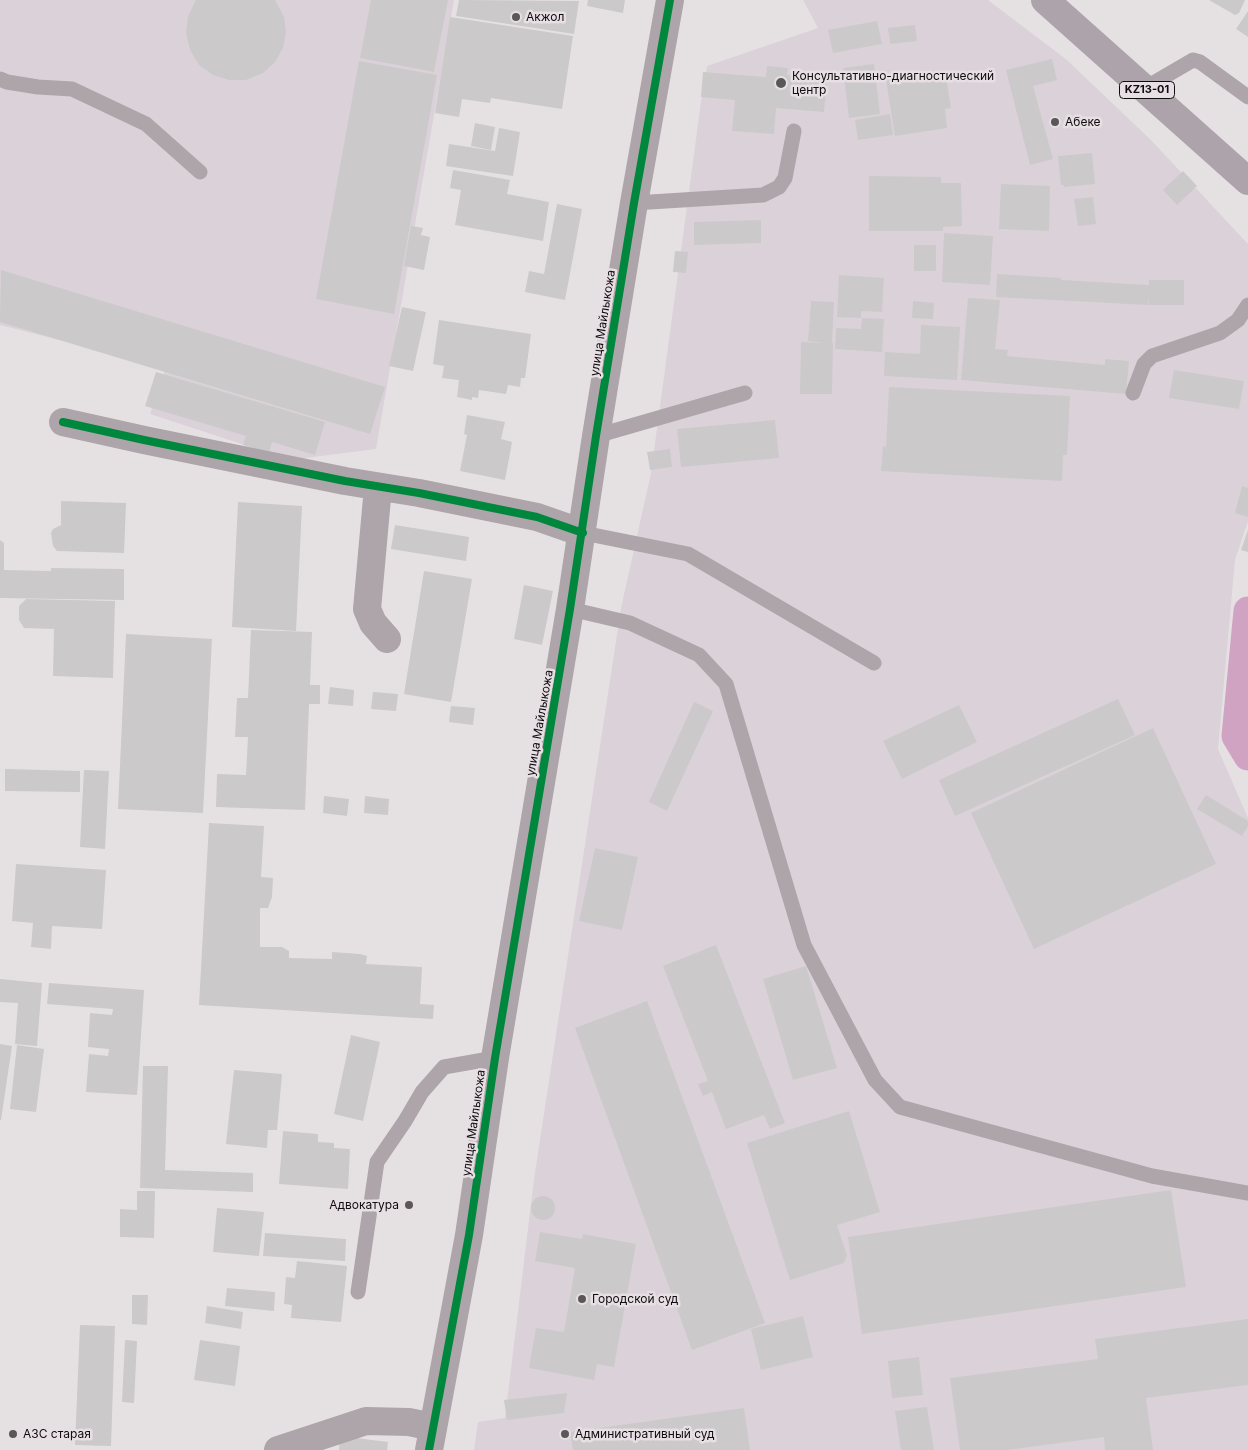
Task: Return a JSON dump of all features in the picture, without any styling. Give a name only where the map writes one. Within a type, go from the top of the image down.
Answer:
[{"type":"highway","name":"KZ13-01","points":[[1045,0],[1246,175]]},
{"type":"street","name":"улица Майлыкожа","points":[[431,1438],[469,1235],[495,1058],[583,533],[596,436],[634,203],[670,0]]},
{"type":"street","points":[[63,422],[345,481],[419,493],[537,517],[583,533]]},
{"type":"street","points":[[378,486],[368,609],[373,623],[387,639]]},
{"type":"street","points":[[278,1450],[366,1421],[409,1422],[431,1438]]},
{"type":"lane","points":[[1145,88],[1192,60],[1200,62],[1248,97]]},
{"type":"lane","points":[[0,79],[38,87],[72,89],[146,124],[200,172]]},
{"type":"lane","points":[[634,203],[763,194],[779,187],[785,178],[794,131]]},
{"type":"lane","points":[[1133,393],[1144,364],[1152,356],[1220,333],[1238,320],[1248,305]]},
{"type":"lane","points":[[596,436],[746,393]]},
{"type":"lane","points":[[583,533],[688,554],[874,663]]},
{"type":"lane","points":[[570,609],[630,623],[699,655],[726,684],[804,945],[875,1080],[900,1107],[1152,1176],[1248,1194]]},
{"type":"lane","points":[[358,1292],[376,1162],[406,1121],[422,1092],[444,1067],[495,1058]]},
{"type":"shaded area","points":[[0,0],[454,0],[376,449],[290,460],[150,414],[166,367],[0,325]]},
{"type":"shaded area","points":[[803,0],[988,0],[1067,60],[1151,140],[1248,244],[1248,521],[1235,560],[1218,749],[1248,818],[1248,1450],[474,1450],[478,1422],[505,1418],[534,1179],[621,608],[651,473],[707,66],[818,28]]},
{"type":"building","points":[[196,0],[275,0],[284,17],[286,32],[283,48],[275,62],[263,73],[246,80],[229,80],[213,75],[199,65],[190,50],[186,33],[188,16]]},
{"type":"building","points":[[371,0],[448,0],[434,72],[360,58]]},
{"type":"building","points":[[459,0],[579,1],[574,34],[456,16]]},
{"type":"building","points":[[588,0],[625,0],[623,13],[587,6]]},
{"type":"building","points":[[1209,0],[1245,0],[1239,13],[1235,15]]},
{"type":"building","points":[[1248,11],[1248,37],[1236,29]]},
{"type":"building","points":[[450,17],[573,36],[562,109],[491,98],[490,103],[462,99],[459,117],[435,113]]},
{"type":"building","points":[[877,21],[882,44],[833,53],[828,30]]},
{"type":"building","points":[[915,25],[917,41],[890,44],[888,28]]},
{"type":"building","points":[[1052,59],[1057,80],[1033,86],[1053,159],[1030,165],[1006,70]]},
{"type":"building","points":[[359,61],[437,75],[394,314],[316,299]]},
{"type":"building","points":[[874,64],[880,114],[849,118],[843,68]]},
{"type":"building","points":[[767,66],[788,68],[787,75],[827,79],[824,112],[776,108],[774,134],[732,131],[735,100],[701,97],[703,72],[766,77]]},
{"type":"building","points":[[945,71],[951,108],[945,109],[947,128],[895,136],[886,80]]},
{"type":"building","points":[[890,114],[893,135],[858,140],[855,120]]},
{"type":"building","points":[[475,123],[495,127],[491,150],[471,146]]},
{"type":"building","points":[[499,128],[520,132],[513,176],[446,166],[449,144],[495,151]]},
{"type":"building","points":[[1092,153],[1095,184],[1064,187],[1064,185],[1061,185],[1058,156]]},
{"type":"building","points":[[453,170],[510,180],[507,194],[549,202],[543,241],[455,225],[461,190],[450,188]]},
{"type":"building","points":[[1183,171],[1197,186],[1177,205],[1163,190]]},
{"type":"building","points":[[869,176],[941,177],[941,183],[961,183],[962,226],[943,227],[943,231],[869,231]]},
{"type":"building","points":[[1001,184],[1050,186],[1049,231],[999,229]]},
{"type":"building","points":[[1093,197],[1096,224],[1078,226],[1074,199]]},
{"type":"building","points":[[557,204],[582,209],[565,300],[525,292],[529,271],[544,274]]},
{"type":"building","points":[[761,220],[761,243],[694,245],[694,222]]},
{"type":"building","points":[[411,226],[423,228],[421,235],[430,237],[424,270],[404,266]]},
{"type":"building","points":[[944,233],[993,236],[990,285],[942,282]]},
{"type":"building","points":[[914,245],[936,245],[936,271],[914,271]]},
{"type":"building","points":[[675,251],[688,252],[686,273],[673,272]]},
{"type":"building","points":[[1,270],[385,387],[370,434],[0,322]]},
{"type":"building","points":[[997,274],[1149,285],[1149,280],[1184,280],[1184,305],[1149,305],[1149,296],[1148,305],[996,297]]},
{"type":"building","points":[[839,275],[884,278],[882,312],[861,311],[861,318],[837,317]]},
{"type":"building","points":[[968,298],[1000,300],[995,349],[1008,350],[1007,356],[1105,365],[1105,359],[1129,361],[1126,394],[961,380]]},
{"type":"building","points":[[811,301],[834,302],[832,394],[800,394],[801,342],[825,343],[808,341]]},
{"type":"building","points":[[913,301],[934,303],[933,319],[912,318]]},
{"type":"building","points":[[402,307],[426,312],[413,371],[389,366]]},
{"type":"building","points":[[862,318],[884,319],[882,352],[835,349],[836,328],[861,329]]},
{"type":"building","points":[[439,320],[531,334],[525,378],[521,378],[520,387],[508,385],[506,394],[479,390],[478,398],[472,397],[472,400],[457,397],[459,380],[442,378],[444,366],[433,364]]},
{"type":"building","points":[[921,325],[960,327],[957,380],[884,376],[885,352],[920,354]]},
{"type":"building","points":[[1174,370],[1244,381],[1239,409],[1169,398]]},
{"type":"building","points":[[156,372],[325,422],[315,455],[272,442],[269,453],[243,445],[246,436],[145,406]]},
{"type":"building","points":[[889,387],[1070,396],[1067,455],[1063,455],[1062,481],[881,471],[883,446],[886,447]]},
{"type":"building","points":[[467,415],[505,422],[501,439],[512,442],[505,480],[460,471],[467,435],[464,434]]},
{"type":"building","points":[[775,420],[779,458],[681,467],[677,429]]},
{"type":"building","points":[[670,449],[672,467],[650,470],[647,452]]},
{"type":"building","points":[[1242,486],[1248,488],[1248,517],[1235,513]]},
{"type":"building","points":[[61,501],[126,503],[124,553],[57,551],[53,546],[51,533],[53,529],[61,525]]},
{"type":"building","points":[[238,502],[302,506],[296,631],[232,627]]},
{"type":"building","points":[[395,525],[469,537],[466,561],[391,549]]},
{"type":"building","points":[[1248,530],[1248,552],[1241,550]]},
{"type":"building","points":[[0,540],[4,543],[4,570],[51,571],[51,568],[124,569],[124,600],[0,598]]},
{"type":"building","points":[[424,571],[472,579],[451,702],[404,694]]},
{"type":"building","points":[[524,585],[553,591],[542,645],[514,639]]},
{"type":"building","points":[[26,599],[115,601],[113,678],[53,676],[54,629],[24,628],[19,620],[19,606]]},
{"type":"building","points":[[251,630],[312,632],[310,685],[320,685],[320,704],[309,704],[305,810],[216,807],[217,774],[246,775],[248,737],[235,737],[237,698],[248,698]]},
{"type":"building","points":[[126,634],[212,639],[203,813],[118,809]]},
{"type":"building","points":[[330,687],[354,690],[353,706],[328,704]]},
{"type":"building","points":[[373,692],[398,694],[396,711],[371,709]]},
{"type":"building","points":[[1118,699],[1135,735],[955,816],[939,780]]},
{"type":"building","points":[[694,702],[713,711],[667,811],[649,802]]},
{"type":"building","points":[[959,705],[977,742],[902,779],[883,741]]},
{"type":"building","points":[[451,706],[475,708],[473,725],[449,722]]},
{"type":"building","points":[[1153,728],[1216,864],[1034,949],[971,813]]},
{"type":"building","points":[[5,769],[80,771],[80,792],[5,791]]},
{"type":"building","points":[[84,770],[109,771],[105,849],[80,847]]},
{"type":"building","points":[[1206,795],[1248,821],[1248,826],[1242,836],[1197,809]]},
{"type":"building","points":[[324,796],[349,799],[347,816],[323,813]]},
{"type":"building","points":[[365,796],[389,799],[388,815],[364,813]]},
{"type":"building","points":[[209,823],[264,826],[261,877],[273,878],[272,897],[268,908],[260,908],[260,947],[282,947],[289,951],[289,958],[332,959],[332,952],[367,956],[366,964],[422,967],[420,1004],[434,1005],[433,1019],[199,1005]]},
{"type":"building","points":[[595,848],[638,857],[622,930],[579,921]]},
{"type":"building","points":[[16,864],[106,870],[102,929],[52,926],[51,949],[31,947],[33,923],[12,921]]},
{"type":"building","points":[[716,945],[785,1123],[770,1129],[764,1115],[726,1129],[712,1092],[703,1096],[698,1084],[708,1081],[663,966]]},
{"type":"building","points":[[806,966],[837,1068],[793,1080],[763,979]]},
{"type":"building","points":[[0,979],[42,983],[37,1046],[15,1044],[18,1003],[0,1002]]},
{"type":"building","points":[[49,983],[144,990],[137,1095],[86,1092],[89,1054],[108,1056],[109,1049],[88,1047],[90,1013],[112,1015],[113,1009],[47,1004]]},
{"type":"building","points":[[647,1001],[765,1323],[692,1350],[575,1028]]},
{"type":"building","points":[[351,1035],[380,1042],[363,1121],[334,1114]]},
{"type":"building","points":[[0,1044],[12,1046],[1,1120],[0,1120]]},
{"type":"building","points":[[17,1045],[44,1049],[36,1112],[10,1109]]},
{"type":"building","points":[[143,1066],[168,1066],[165,1170],[253,1173],[253,1192],[140,1188]]},
{"type":"building","points":[[234,1070],[282,1074],[277,1130],[268,1130],[267,1148],[226,1144]]},
{"type":"building","points":[[849,1111],[880,1212],[837,1225],[847,1256],[844,1263],[790,1280],[747,1143]]},
{"type":"building","points":[[283,1131],[318,1134],[318,1142],[334,1143],[334,1148],[350,1149],[348,1189],[279,1184]]},
{"type":"building","points":[[1171,1190],[1186,1287],[862,1334],[848,1237]]},
{"type":"building","points":[[137,1191],[155,1191],[154,1238],[120,1237],[120,1209],[137,1210]]},
{"type":"building","points":[[543,1196],[552,1199],[555,1208],[552,1217],[543,1220],[534,1217],[531,1208],[534,1199]]},
{"type":"building","points":[[217,1208],[264,1212],[259,1256],[213,1252]]},
{"type":"building","points":[[540,1232],[582,1239],[583,1234],[636,1244],[614,1367],[597,1364],[594,1380],[529,1368],[536,1328],[564,1332],[575,1268],[535,1261]]},
{"type":"building","points":[[265,1233],[346,1239],[345,1261],[263,1256]]},
{"type":"building","points":[[297,1261],[347,1266],[341,1322],[291,1318],[292,1305],[284,1304],[286,1277],[295,1278]]},
{"type":"building","points":[[227,1288],[275,1292],[274,1311],[225,1306]]},
{"type":"building","points":[[132,1295],[148,1295],[147,1325],[132,1324]]},
{"type":"building","points":[[207,1306],[243,1312],[241,1329],[205,1323]]},
{"type":"building","points":[[803,1316],[813,1357],[761,1370],[751,1329]]},
{"type":"building","points":[[1248,1319],[1248,1385],[1146,1398],[1153,1450],[1105,1450],[1104,1437],[1007,1450],[960,1450],[950,1378],[1098,1359],[1095,1339]]},
{"type":"building","points":[[80,1325],[115,1326],[111,1446],[75,1445]]},
{"type":"building","points":[[125,1340],[137,1341],[134,1403],[122,1402]]},
{"type":"building","points":[[200,1340],[240,1346],[235,1386],[194,1380]]},
{"type":"building","points":[[919,1357],[923,1395],[892,1398],[888,1361]]},
{"type":"building","points":[[567,1393],[564,1413],[507,1420],[504,1400]]},
{"type":"building","points":[[927,1407],[934,1450],[901,1450],[895,1411]]},
{"type":"building","points":[[744,1408],[750,1450],[573,1450],[570,1432]]},
{"type":"building","points":[[340,1436],[388,1442],[387,1450],[339,1450]]},
{"type":"waterway","points":[[1248,611],[1236,736],[1248,756]]},
{"type":"cycle path","points":[[429,1450],[469,1235],[495,1058],[570,609],[596,436],[634,203],[670,0]]},
{"type":"cycle path","points":[[63,422],[345,481],[419,493],[537,517],[583,533]]},
{"type":"place","name":"Акжол","points":[[516,17]]},
{"type":"place","name":"Консультативно-диагностический центр","points":[[781,83]]},
{"type":"place","name":"Абеке","points":[[1055,122]]},
{"type":"place","name":"Адвокатура","points":[[409,1205]]},
{"type":"place","name":"Городской суд","points":[[582,1299]]},
{"type":"place","name":"АЗС старая","points":[[13,1434]]},
{"type":"place","name":"Административный суд","points":[[565,1434]]}]
